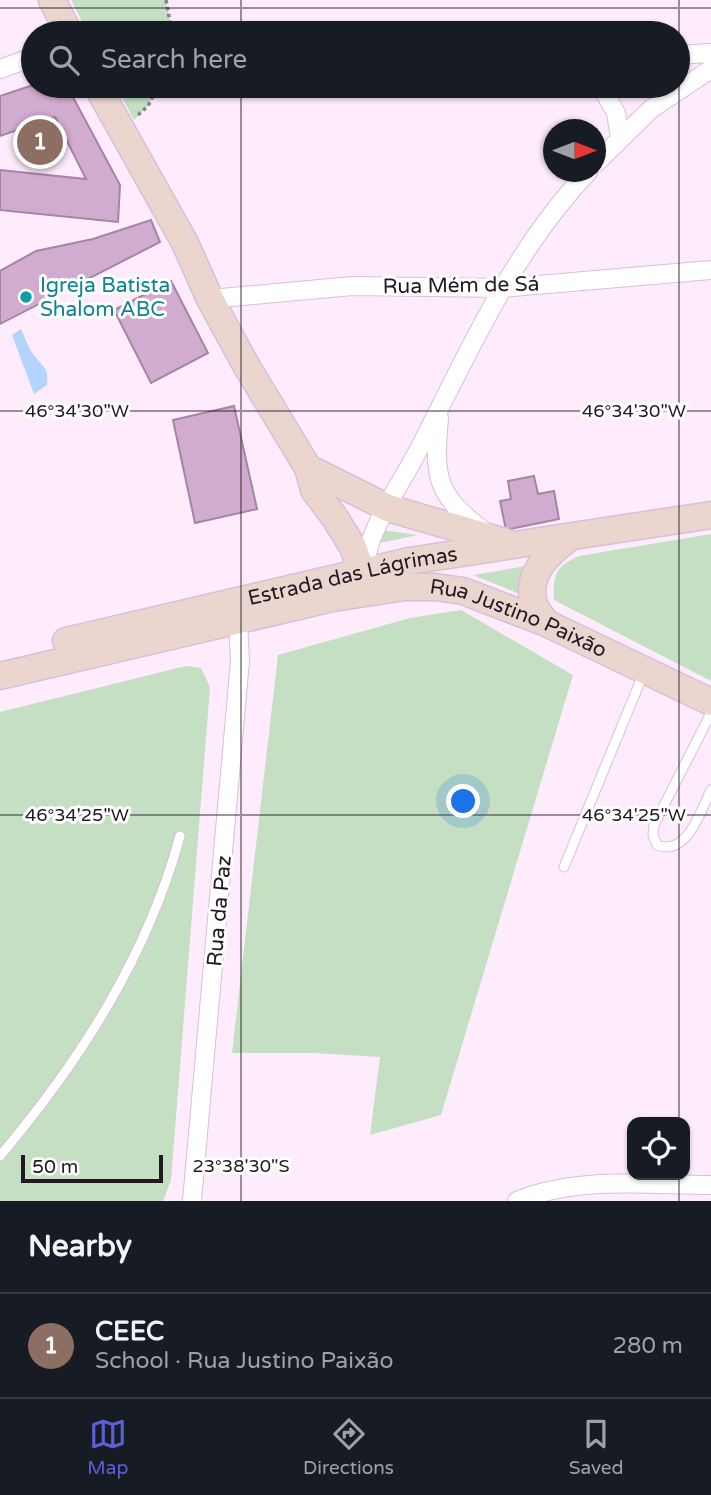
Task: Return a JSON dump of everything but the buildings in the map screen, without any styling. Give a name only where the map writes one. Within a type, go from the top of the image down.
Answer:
[{"type":"main road","points":[[52,0],[63,21]]},
{"type":"main road","points":[[103,98],[185,243],[247,368],[308,468],[314,490],[353,547],[365,582]]},
{"type":"main road","points":[[308,468],[388,508],[503,541]]},
{"type":"main road","name":"Estrada das Lágrimas","points":[[0,657],[365,582],[503,541],[569,538],[711,515]]},
{"type":"main road","points":[[546,623],[534,605],[534,578],[541,562],[569,538]]},
{"type":"main road","name":"Estrada das Lágrimas","points":[[0,676],[332,598],[365,582]]},
{"type":"main road","name":"Rua Justino Paixão","points":[[365,582],[463,591],[546,623],[711,702]]},
{"type":"street","points":[[690,54],[711,53]]},
{"type":"street","points":[[0,69],[21,61]]},
{"type":"street","points":[[690,83],[711,69]]},
{"type":"street","points":[[608,98],[617,113],[620,138]]},
{"type":"street","points":[[606,153],[651,109],[668,98]]},
{"type":"street","points":[[365,582],[371,541],[503,288],[534,238],[580,182]]},
{"type":"street","name":"Rua Mém de Sá","points":[[211,299],[352,286],[503,288],[711,270]]},
{"type":"street","points":[[440,408],[436,465],[450,503],[503,541]]},
{"type":"street","name":"Rua da Paz","points":[[192,1201],[239,675],[238,622]]},
{"type":"street","points":[[517,1201],[558,1188],[594,1185],[711,1185]]},
{"type":"lane","points":[[564,867],[645,671]]},
{"type":"lane","points":[[711,713],[654,825],[653,835],[657,845],[667,849],[684,841],[711,790]]},
{"type":"lane","points":[[0,1156],[67,1071],[123,978],[154,913],[180,836]]},
{"type":"path","points":[[166,0],[170,21]]},
{"type":"path","points":[[120,129],[148,106],[152,98]]},
{"type":"green space","points":[[71,0],[166,0],[170,21],[82,21]]},
{"type":"green space","points":[[122,98],[152,98],[148,106],[134,120]]},
{"type":"green space","points":[[382,530],[418,535],[375,544]]},
{"type":"green space","points":[[711,534],[711,681],[554,600],[557,572],[579,556]]},
{"type":"green space","points":[[526,566],[520,594],[473,575]]},
{"type":"green space","points":[[461,610],[573,675],[441,1115],[370,1135],[380,1057],[314,1053],[232,1053],[278,655],[410,618]]},
{"type":"green space","points":[[186,666],[201,668],[210,687],[171,1180],[163,1201],[0,1201],[0,712]]},
{"type":"water","points":[[21,329],[30,349],[47,374],[47,385],[34,394],[12,335]]},
{"type":"place","name":"CEEC","points":[[40,142]]},
{"type":"place","name":"Igreja Batista Shalom ABC","points":[[26,297]]}]
